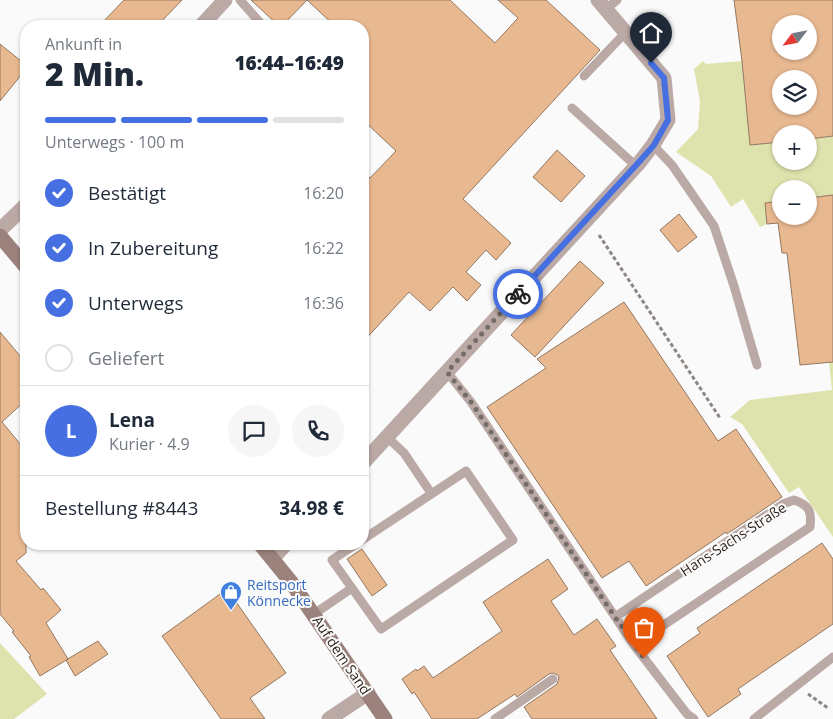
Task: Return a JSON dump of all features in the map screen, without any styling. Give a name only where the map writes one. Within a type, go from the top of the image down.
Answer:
[{"type":"street","points":[[206,20],[225,0]]},
{"type":"street","points":[[369,456],[636,166],[654,145],[668,120],[664,78],[626,32],[607,3]]},
{"type":"street","points":[[0,230],[20,211]]},
{"type":"street","points":[[0,236],[20,261]]},
{"type":"street","name":"Auf dem Sand","points":[[265,550],[292,582],[386,719]]},
{"type":"street","points":[[272,558],[280,550]]},
{"type":"street","points":[[329,719],[368,693]]},
{"type":"lane","points":[[240,0],[258,20]]},
{"type":"lane","points":[[584,76],[626,32]]},
{"type":"lane","points":[[572,108],[636,166]]},
{"type":"lane","points":[[654,145],[672,165],[714,226],[757,365]]},
{"type":"lane","points":[[447,372],[471,402],[634,645],[688,714],[694,719]]},
{"type":"lane","points":[[387,436],[404,453],[432,493]]},
{"type":"lane","points":[[347,550],[332,560],[381,629],[512,540],[466,470],[369,535]]},
{"type":"lane","name":"Hans-Sachs-Straße","points":[[615,617],[784,504],[794,500],[804,503],[811,515],[810,526],[634,645]]},
{"type":"lane","points":[[314,614],[352,588]]},
{"type":"lane","points":[[754,719],[833,657]]},
{"type":"lane","points":[[494,719],[553,679]]},
{"type":"path","points":[[599,235],[720,418]]},
{"type":"path","points":[[796,686],[828,708]]},
{"type":"green space","points":[[703,61],[706,64],[742,61],[750,145],[772,143],[772,170],[817,170],[817,138],[833,136],[833,195],[817,197],[817,180],[772,180],[772,202],[765,203],[767,224],[760,227],[743,199],[731,207],[711,176],[676,152],[698,129],[700,101],[694,69]]},
{"type":"green space","points":[[829,362],[833,362],[833,537],[799,487],[789,493],[742,424],[730,417],[750,400],[832,390]]},
{"type":"green space","points":[[0,643],[47,694],[14,719],[0,719]]},
{"type":"building","points":[[124,0],[182,0],[163,20],[105,20]]},
{"type":"building","points":[[251,0],[307,0],[288,20],[273,20]]},
{"type":"building","points":[[307,0],[450,0],[495,43],[518,18],[498,0],[546,0],[600,50],[463,199],[511,243],[496,260],[486,250],[466,272],[481,285],[467,301],[453,287],[430,311],[409,292],[369,335],[369,177],[370,178],[396,151],[369,126],[369,20],[329,20]]},
{"type":"building","points":[[734,0],[833,0],[833,136],[817,138],[817,125],[772,125],[772,143],[750,145]]},
{"type":"building","points":[[0,44],[20,60],[20,76],[0,101]]},
{"type":"building","points":[[557,150],[585,176],[561,202],[533,177]]},
{"type":"building","points":[[833,195],[833,362],[800,365],[787,253],[782,253],[778,225],[817,225],[817,197]]},
{"type":"building","points":[[772,202],[772,224],[767,224],[765,203]]},
{"type":"building","points":[[679,214],[697,237],[678,252],[660,230]]},
{"type":"building","points":[[580,261],[604,283],[535,357],[511,335]]},
{"type":"building","points":[[624,302],[718,441],[736,429],[782,497],[646,586],[629,561],[602,578],[487,407],[546,368],[537,359]]},
{"type":"building","points":[[0,332],[20,356],[20,406],[2,422],[20,444],[20,550],[26,550],[26,553],[16,561],[41,590],[43,588],[61,610],[46,623],[68,659],[40,676],[29,657],[31,656],[0,614]]},
{"type":"building","points":[[822,543],[833,559],[833,624],[738,689],[741,694],[708,717],[667,656],[700,633],[697,628]]},
{"type":"building","points":[[363,550],[387,585],[372,596],[347,559]]},
{"type":"building","points":[[548,559],[568,589],[551,601],[574,635],[597,619],[616,646],[610,650],[657,719],[532,719],[524,707],[557,684],[558,675],[553,673],[517,697],[515,694],[477,719],[432,719],[414,692],[412,694],[402,679],[424,666],[433,678],[502,631],[483,602]]},
{"type":"building","points":[[227,589],[286,673],[250,698],[265,719],[221,719],[162,636]]},
{"type":"building","points":[[98,641],[108,654],[75,676],[66,660]]},
{"type":"way so far","points":[[518,294],[447,372],[460,386],[644,658]]},
{"type":"place","name":"Reitsport Könnecke","points":[[231,611]]},
{"type":"route","points":[[518,294],[654,145],[668,120],[664,78],[651,63]]}]
